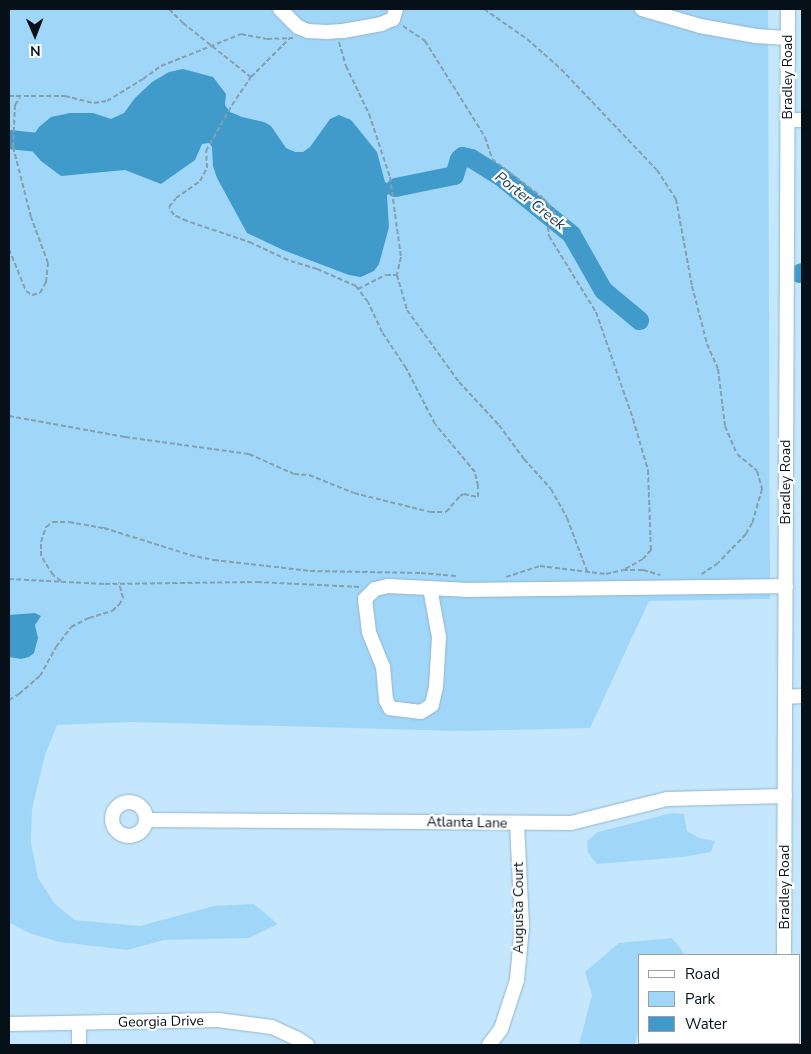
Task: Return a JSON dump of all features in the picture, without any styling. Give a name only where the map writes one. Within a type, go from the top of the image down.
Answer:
[{"type":"street","points":[[280,9],[298,26],[308,31],[336,32],[381,24],[394,14]]},
{"type":"street","points":[[642,9],[700,26],[756,36],[788,38]]},
{"type":"street","name":"Bradley Road","points":[[784,954],[788,9]]},
{"type":"street","points":[[788,115],[802,109]]},
{"type":"street","points":[[788,115],[802,120]]},
{"type":"street","points":[[430,588],[439,637],[436,688],[432,705],[421,712],[390,708],[386,700],[383,667],[369,632],[365,599],[375,589],[388,586],[430,588],[469,590],[786,586]]},
{"type":"street","points":[[786,696],[802,696]]},
{"type":"street","name":"Atlanta Lane","points":[[146,820],[570,823],[667,799],[785,796]]},
{"type":"street","name":"Augusta Court","points":[[489,1045],[501,1029],[517,980],[522,926],[517,823]]},
{"type":"street","name":"Georgia Drive","points":[[9,1024],[218,1020],[272,1028],[308,1045]]},
{"type":"street","points":[[79,1024],[79,1045]]},
{"type":"path","points":[[169,9],[183,24],[251,77]]},
{"type":"path","points":[[484,9],[527,38],[560,69],[658,170],[676,199],[692,286],[707,344],[718,368],[725,426],[737,454],[757,471],[762,489],[752,522],[746,534],[718,563],[692,578]]},
{"type":"path","points":[[394,14],[425,41],[485,137],[492,159],[543,198],[555,215],[549,222],[549,236],[596,312],[645,460],[651,550],[643,558],[624,570]]},
{"type":"path","points":[[336,32],[346,66],[369,114],[390,177],[401,257],[397,275],[407,310],[430,345],[459,382],[499,425],[524,459],[551,490],[567,518],[587,571]]},
{"type":"path","points":[[9,96],[65,96],[94,103],[107,101],[144,79],[161,66],[241,34],[267,39],[289,39],[251,77],[232,105],[206,151],[207,168],[200,181],[176,198],[169,207],[174,215],[252,243],[288,260],[318,269],[356,286],[368,302],[382,332],[406,368],[435,424],[474,472],[478,486],[478,497],[464,494],[446,512],[430,512],[354,493],[309,475],[294,474],[249,454],[125,437],[9,416]]},
{"type":"path","points":[[9,249],[26,291],[32,296],[40,293],[46,282],[48,263],[31,217],[13,147],[12,129],[15,104],[20,97]]},
{"type":"path","points":[[358,289],[386,275],[397,275]]},
{"type":"path","points":[[61,581],[53,575],[40,556],[41,542],[46,527],[53,522],[69,522],[104,528],[190,555],[214,560],[310,571],[421,572],[463,577]]},
{"type":"path","points":[[499,578],[540,566],[606,574],[624,570],[643,570],[667,577]]},
{"type":"path","points":[[9,579],[79,583],[257,582],[375,589]]},
{"type":"path","points":[[9,700],[40,676],[56,647],[71,627],[89,618],[112,611],[119,606],[123,598],[119,583]]},
{"type":"green space","points":[[9,9],[768,9],[770,599],[649,601],[590,728],[459,731],[133,722],[57,725],[45,755],[32,809],[31,843],[38,878],[55,904],[75,920],[140,926],[214,906],[254,904],[278,924],[249,938],[164,940],[127,950],[60,942],[29,933],[9,922]]},
{"type":"green space","points":[[672,813],[684,814],[687,831],[699,838],[715,841],[711,852],[683,857],[597,864],[588,853],[587,841],[598,832]]},
{"type":"green space","points":[[672,938],[684,953],[638,954],[638,1031],[635,1045],[579,1045],[592,995],[585,972],[619,943]]},
{"type":"water","points":[[183,69],[213,77],[226,94],[225,105],[230,112],[264,122],[271,126],[286,148],[295,152],[303,152],[310,147],[330,119],[339,115],[351,120],[377,152],[385,182],[391,186],[387,196],[389,227],[379,264],[374,271],[361,277],[349,275],[283,250],[247,233],[217,178],[213,166],[212,147],[209,143],[202,144],[195,160],[161,184],[125,170],[61,176],[41,161],[33,152],[33,136],[39,127],[51,117],[70,113],[93,113],[111,119],[124,113],[135,98],[152,82],[169,72]]},
{"type":"water","points":[[35,613],[41,616],[35,625],[38,638],[34,653],[29,657],[21,659],[9,657],[9,615]]},
{"type":"waterway","name":"Porter Creek","points":[[9,139],[57,144]]},
{"type":"waterway","name":"Porter Creek","points":[[395,187],[454,175],[459,159],[462,156],[471,158],[500,176],[571,234],[603,290],[639,320]]}]
